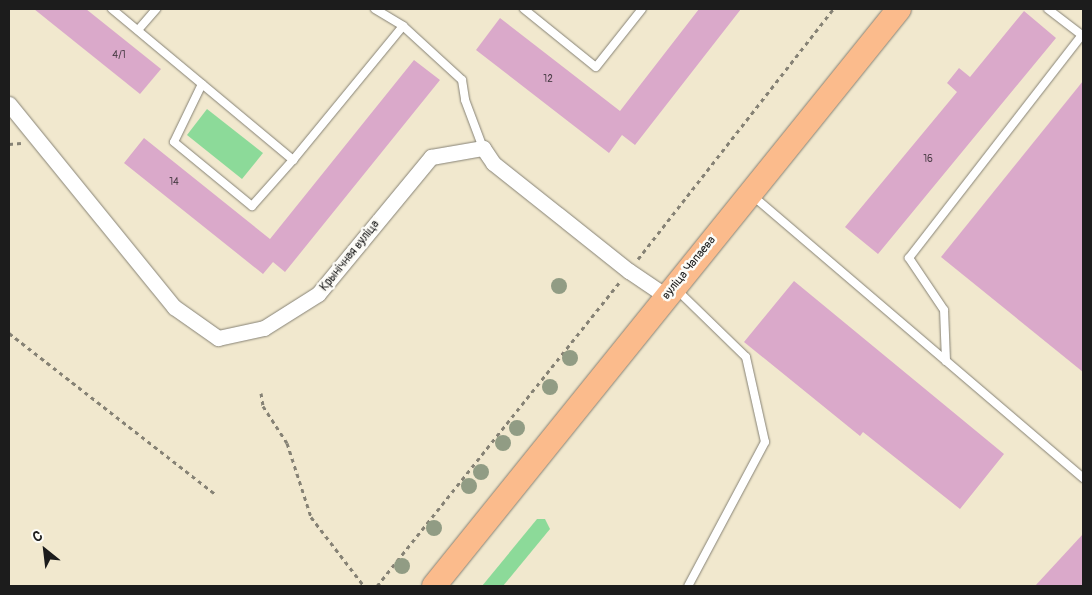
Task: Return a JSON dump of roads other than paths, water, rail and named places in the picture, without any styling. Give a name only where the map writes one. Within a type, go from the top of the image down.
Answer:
[{"type":"main road","name":"вуліца Чапаева","points":[[434,586],[899,9]]},
{"type":"street","name":"Крынічная вуліца","points":[[9,104],[174,307],[218,338],[264,328],[318,294],[431,157],[483,148]]},
{"type":"street","points":[[483,148],[494,163],[629,271],[670,292]]},
{"type":"lane","points":[[112,9],[293,160]]},
{"type":"lane","points":[[138,30],[156,9]]},
{"type":"lane","points":[[375,9],[403,26],[462,80],[465,100],[483,148]]},
{"type":"lane","points":[[524,9],[596,66],[642,9]]},
{"type":"lane","points":[[946,361],[944,310],[909,258],[1082,36],[1048,9]]},
{"type":"lane","points":[[202,84],[174,142],[252,206],[293,160],[403,26]]},
{"type":"lane","points":[[750,193],[1083,478]]},
{"type":"lane","points":[[670,292],[746,357],[765,442],[688,586]]}]
